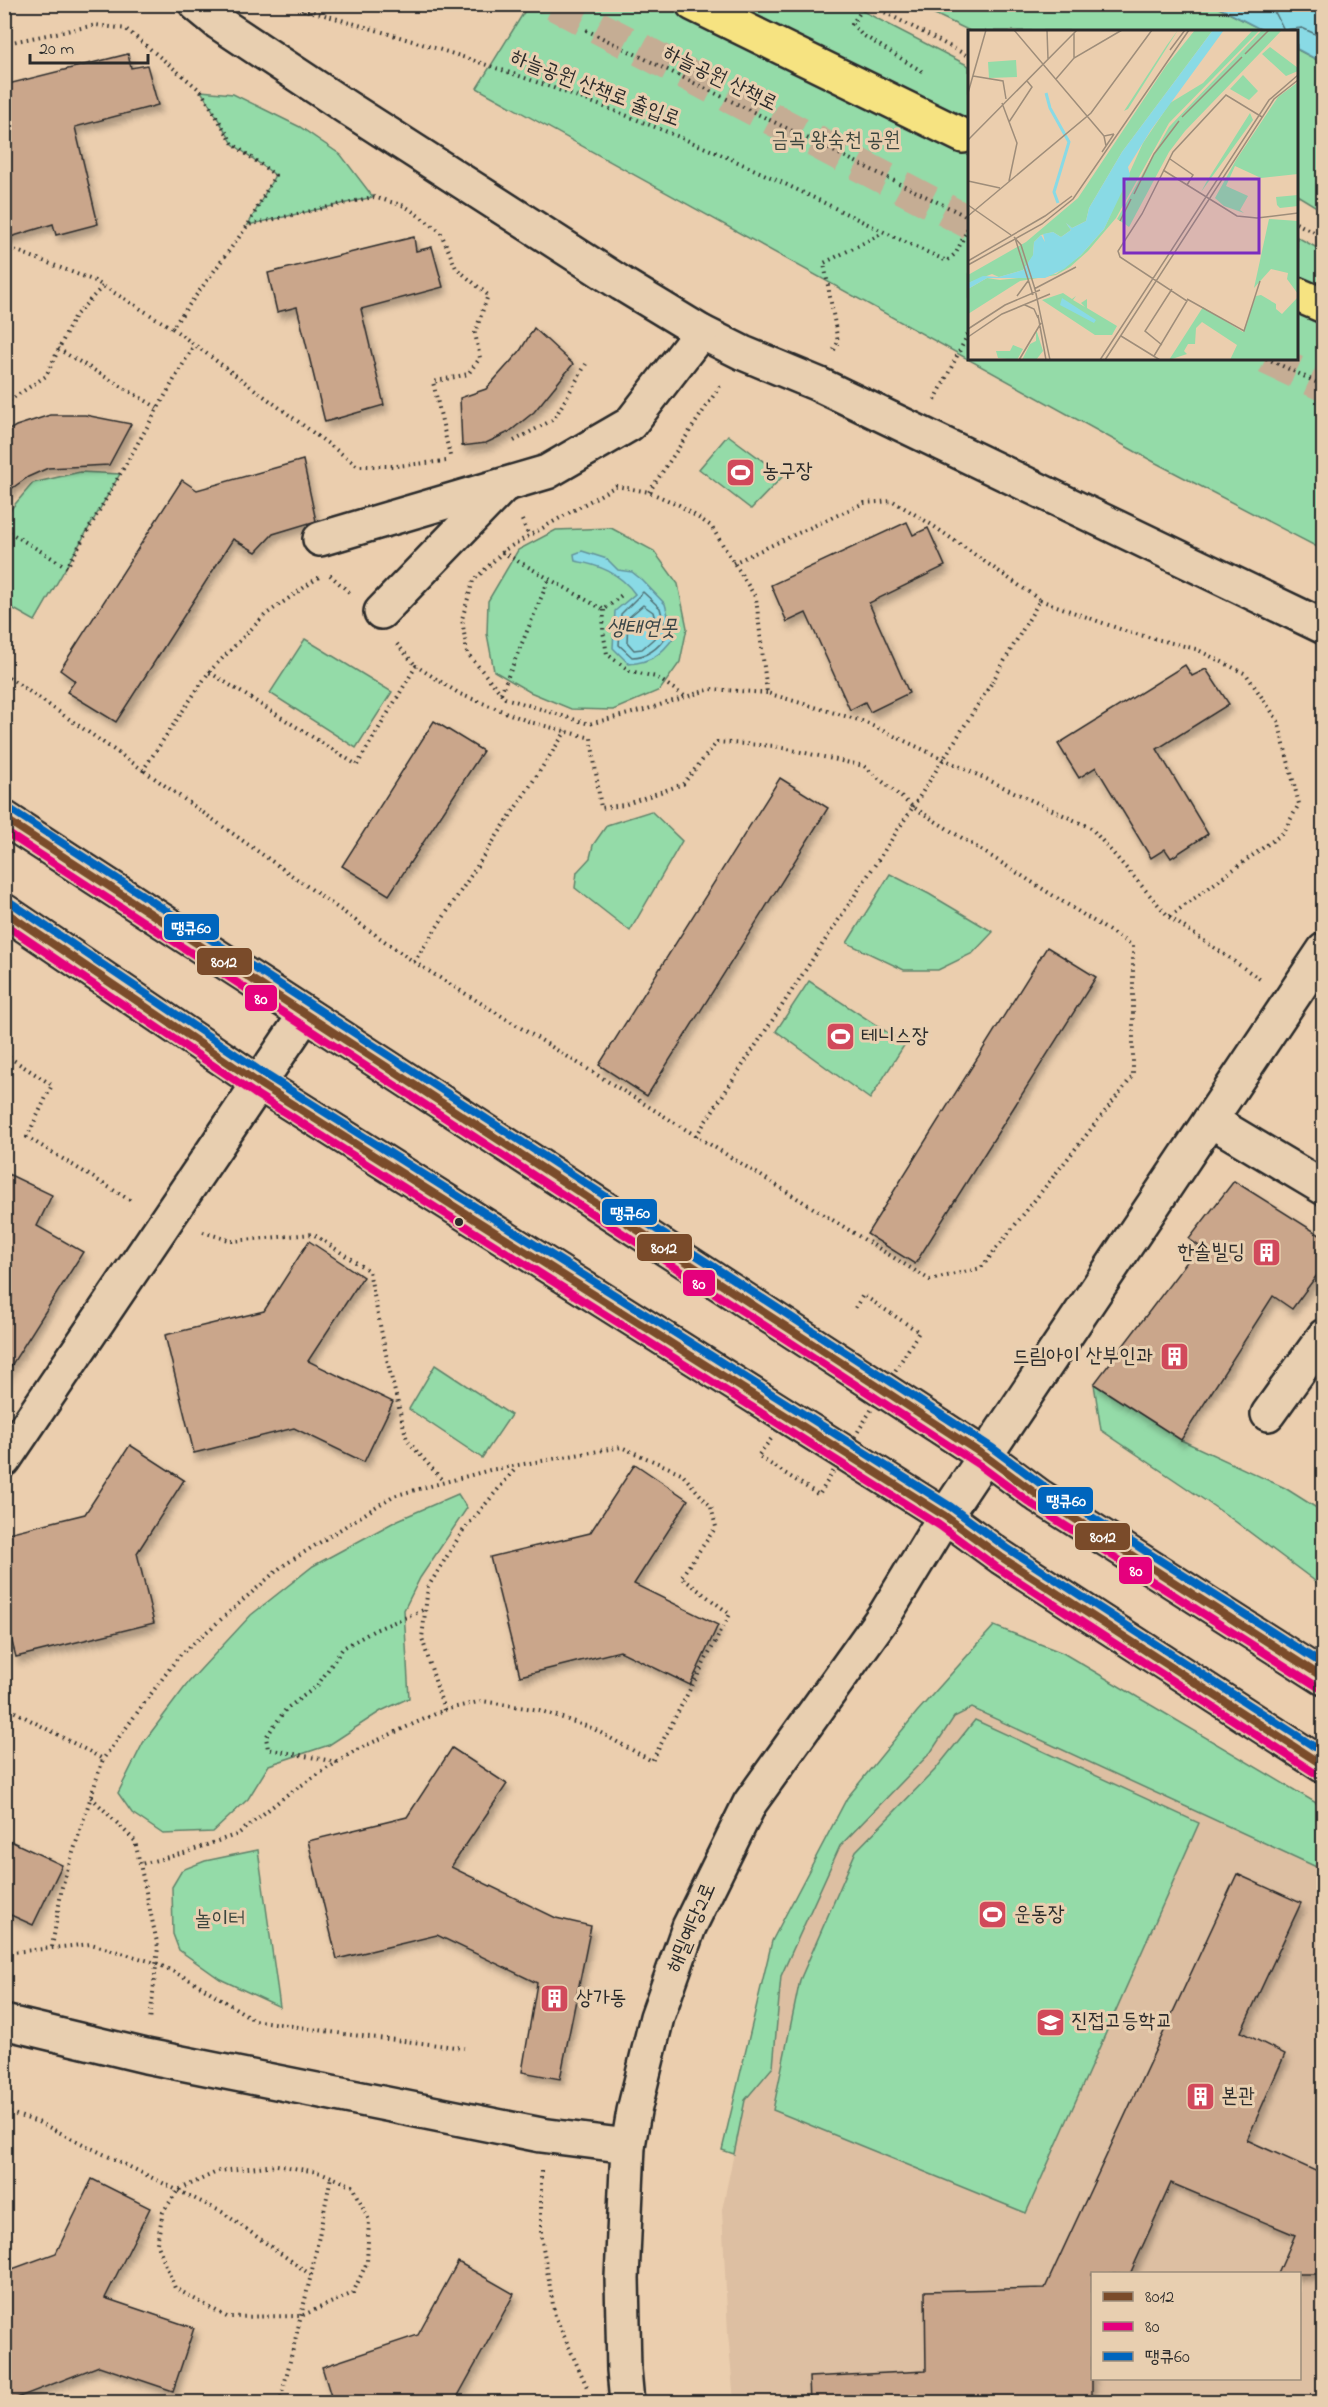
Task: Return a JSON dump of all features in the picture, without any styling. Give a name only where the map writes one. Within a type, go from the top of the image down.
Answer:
[{"type":"highway","points":[[693,4],[963,136]]},
{"type":"highway","points":[[1298,295],[1323,306]]},
{"type":"street","points":[[196,4],[219,23],[366,120],[701,332],[743,353],[818,384],[1323,627]]},
{"type":"street","points":[[320,539],[547,472],[630,424],[701,332]]},
{"type":"street","points":[[377,618],[505,484]]},
{"type":"street","points":[[4,818],[985,1456],[1039,1496],[1323,1678]]},
{"type":"street","points":[[4,910],[260,1084],[945,1516],[1002,1557],[1323,1766]]},
{"type":"street","name":"해밀예당2로","points":[[627,2403],[622,2278],[628,2146],[634,2111],[657,2017],[689,1928],[750,1803],[886,1613],[945,1516],[1323,950]]},
{"type":"street","points":[[4,1460],[305,1015]]},
{"type":"street","points":[[1210,1120],[1323,1188]]},
{"type":"street","points":[[1268,1414],[1323,1336]]},
{"type":"street","points":[[4,2022],[147,2056],[541,2135],[628,2146]]},
{"type":"path","name":"하늘공원 산책로 출입로","points":[[284,4],[465,56],[586,99],[699,145],[947,261],[956,253],[968,226]]},
{"type":"path","points":[[930,76],[861,34],[852,24],[867,4],[968,56]]},
{"type":"path","points":[[4,46],[12,42],[96,25],[126,30],[201,91],[233,144],[275,175],[248,225],[172,328]]},
{"type":"path","name":"하늘공원 산책로","points":[[586,30],[968,218]]},
{"type":"path","points":[[248,225],[373,197],[405,206],[440,231],[456,268],[488,295],[475,333],[480,358],[468,374],[433,382],[450,460]]},
{"type":"path","points":[[1298,224],[1323,237]]},
{"type":"path","points":[[838,342],[824,263],[883,233]]},
{"type":"path","points":[[4,246],[24,252],[103,286],[172,328],[358,466],[396,466],[460,459]]},
{"type":"path","points":[[4,404],[46,376],[74,317],[103,286]]},
{"type":"path","points":[[918,432],[968,332]]},
{"type":"path","points":[[4,529],[67,567],[194,345]]},
{"type":"path","points":[[58,349],[158,408]]},
{"type":"path","points":[[649,492],[743,353]]},
{"type":"path","points":[[1270,360],[1323,386]]},
{"type":"path","points":[[767,693],[756,598],[711,526],[679,505],[649,492],[616,486],[502,552],[473,581],[462,619],[467,653],[505,698],[589,724],[711,689],[767,693],[862,721],[1091,828],[1169,917],[1291,999]]},
{"type":"path","points":[[734,563],[864,503],[893,501],[1040,600],[1128,632],[1196,649],[1246,674],[1278,721],[1299,804],[1283,833],[1169,917]]},
{"type":"path","points":[[502,552],[604,610]]},
{"type":"path","points":[[4,674],[142,771],[414,962],[930,1280],[981,1268],[1133,1076],[1133,946],[913,807],[864,766],[774,746],[717,742],[683,784],[624,805],[601,808],[591,738],[530,722],[460,694],[416,666],[377,618],[326,572],[266,615],[209,672],[142,771]]},
{"type":"path","points":[[501,693],[549,579]]},
{"type":"path","points":[[624,593],[604,610],[603,631],[607,654],[630,671],[656,677],[686,697]]},
{"type":"path","points":[[696,1136],[913,807],[991,684],[1040,600]]},
{"type":"path","points":[[209,672],[357,765],[416,666]]},
{"type":"path","points":[[414,962],[566,731]]},
{"type":"path","points":[[4,1054],[52,1085],[27,1137],[165,1221],[232,1241],[312,1234],[369,1270],[388,1364],[407,1440],[444,1482]]},
{"type":"path","points":[[771,1439],[758,1456],[819,1495],[919,1332],[863,1295],[855,1308]]},
{"type":"path","points":[[52,1947],[62,1887],[103,1759],[179,1656],[281,1567],[393,1496],[490,1470],[621,1447],[681,1473],[711,1507],[716,1527],[681,1577],[730,1614],[652,1761],[592,1728],[539,1710],[482,1701],[444,1710],[356,1750],[288,1794],[238,1834],[184,1853],[141,1864]]},
{"type":"path","points":[[444,1710],[422,1638],[428,1587],[462,1532],[516,1467]]},
{"type":"path","points":[[338,1762],[268,1749],[266,1737],[286,1709],[317,1686],[343,1648],[375,1630],[426,1609]]},
{"type":"path","points":[[4,1706],[103,1759]]},
{"type":"path","points":[[91,1797],[135,1841],[141,1864],[158,1947],[147,2056]]},
{"type":"path","points":[[4,1953],[91,1944],[156,1963],[196,1983],[254,2020],[344,2034],[464,2048]]},
{"type":"path","points":[[4,2111],[38,2122],[222,2212],[310,2275]]},
{"type":"path","points":[[541,2135],[541,2236],[555,2316],[587,2387],[588,2395]]},
{"type":"path","points":[[277,2165],[332,2177],[353,2186],[369,2220],[368,2262],[353,2293],[301,2316],[227,2317],[175,2288],[157,2243],[164,2212],[178,2190],[219,2172],[277,2165]]},
{"type":"path","points":[[280,2403],[332,2177]]},
{"type":"shaded area","name":"진접고등학교","points":[[972,1708],[1323,1870],[1323,2402],[734,2402],[722,2210],[745,2100],[773,2067],[781,1976],[840,1846],[931,1752],[954,1717]]},
{"type":"green space","name":"금곡 왕숙천 공원","points":[[529,4],[851,5],[968,65],[968,359],[477,88]]},
{"type":"green space","points":[[916,5],[1213,5],[1262,30],[968,30]]},
{"type":"green space","points":[[1298,50],[1323,63],[1323,211],[1298,196]]},
{"type":"green space","points":[[201,91],[233,94],[300,127],[341,155],[373,197],[248,225],[275,175],[233,144]]},
{"type":"green space","name":"금곡 왕숙천 공원","points":[[1298,238],[1323,251],[1323,550],[1156,463],[970,360],[1298,360]]},
{"type":"green space","name":"농구장","points":[[728,435],[783,476],[751,509],[699,469]]},
{"type":"green space","points":[[80,472],[120,474],[35,621],[5,604],[5,516],[33,483]]},
{"type":"green space","points":[[611,528],[654,551],[678,584],[687,628],[680,662],[660,690],[613,710],[571,709],[530,692],[494,671],[487,634],[488,601],[518,550],[556,530]]},
{"type":"green space","points":[[305,639],[392,692],[356,748],[270,693]]},
{"type":"green space","points":[[651,811],[682,841],[630,931],[575,888],[577,872],[590,858],[593,845],[607,825]]},
{"type":"green space","points":[[890,874],[993,932],[973,953],[938,970],[904,970],[847,943]]},
{"type":"green space","name":"테니스장","points":[[809,981],[905,1044],[870,1099],[776,1031]]},
{"type":"green space","points":[[435,1365],[511,1415],[482,1458],[409,1409]]},
{"type":"green space","points":[[1094,1384],[1181,1440],[1285,1488],[1323,1512],[1323,1587],[1228,1516],[1101,1430]]},
{"type":"green space","points":[[458,1494],[467,1508],[420,1578],[404,1610],[409,1698],[381,1711],[329,1745],[269,1765],[248,1799],[213,1832],[163,1834],[132,1813],[118,1793],[143,1743],[188,1683],[251,1615],[313,1566],[398,1520]]},
{"type":"green space","points":[[994,1626],[1063,1653],[1323,1807],[1323,1870],[972,1708],[954,1717],[931,1752],[840,1846],[781,1976],[773,2067],[745,2100],[734,2154],[722,2150],[772,1941],[847,1798],[917,1712]]},
{"type":"green space","name":"운동장","points":[[975,1720],[1199,1823],[1026,2213],[773,2110],[800,1980],[856,1851],[935,1770]]},
{"type":"green space","name":"놀이터","points":[[258,1850],[280,2007],[220,1979],[179,1950],[173,1934],[172,1887],[182,1870],[205,1861]]},
{"type":"water","points":[[1214,5],[1323,5],[1323,63],[1298,50],[1298,30],[1262,30]]},
{"type":"water","name":"생태연못","points":[[582,551],[607,559],[618,570],[632,572],[665,604],[674,637],[665,649],[649,659],[629,664],[613,648],[615,611],[635,594],[616,575],[575,561],[574,554]]},
{"type":"building","points":[[128,54],[131,68],[147,65],[158,105],[75,127],[98,224],[56,235],[53,224],[4,239],[4,85]]},
{"type":"building","points":[[414,237],[416,251],[432,247],[443,287],[361,309],[384,405],[325,422],[297,307],[277,312],[268,273]]},
{"type":"building","points":[[534,328],[573,364],[534,412],[509,432],[486,443],[462,446],[460,398],[486,389],[520,351]]},
{"type":"building","points":[[50,415],[85,415],[131,424],[109,465],[48,468],[28,477],[4,494],[4,433],[16,426]]},
{"type":"building","points":[[303,460],[316,521],[273,534],[256,552],[233,539],[116,722],[67,692],[75,681],[60,670],[182,480],[197,490]]},
{"type":"building","points":[[907,522],[913,535],[928,528],[945,566],[869,603],[909,693],[870,712],[865,702],[850,710],[806,613],[787,622],[771,585]]},
{"type":"building","points":[[1185,665],[1192,676],[1206,669],[1229,704],[1157,749],[1208,834],[1171,858],[1165,849],[1151,858],[1096,767],[1079,778],[1058,744]]},
{"type":"building","points":[[434,721],[483,751],[389,895],[342,866]]},
{"type":"building","points":[[780,778],[828,808],[647,1096],[599,1065]]},
{"type":"building","points":[[1047,947],[1096,977],[915,1264],[867,1234]]},
{"type":"building","points":[[4,1172],[52,1195],[37,1226],[83,1252],[4,1377]]},
{"type":"building","points":[[1234,1181],[1323,1237],[1323,1267],[1292,1309],[1273,1296],[1181,1440],[1094,1384],[1199,1246],[1189,1239]]},
{"type":"building","points":[[309,1241],[363,1277],[308,1361],[393,1402],[364,1462],[294,1428],[194,1453],[165,1335],[264,1311]]},
{"type":"building","points":[[130,1445],[184,1480],[137,1553],[154,1623],[16,1657],[4,1612],[4,1534],[85,1514]]},
{"type":"building","points":[[635,1464],[688,1500],[634,1584],[718,1625],[690,1685],[620,1651],[520,1676],[490,1557],[590,1533]]},
{"type":"building","points":[[452,1748],[507,1784],[451,1867],[556,1918],[591,1926],[560,2079],[522,2072],[537,1983],[437,1935],[337,1959],[308,1841],[407,1817]]},
{"type":"building","points":[[4,1838],[62,1865],[33,1925],[4,1912]]},
{"type":"building","name":"본관","points":[[1237,1874],[1301,1903],[1241,2032],[1285,2054],[1247,2140],[1322,2174],[1323,2170],[1323,2274],[1279,2272],[1295,2235],[1171,2183],[1131,2272],[1091,2272],[1092,2403],[810,2403],[809,2377],[926,2371],[925,2291],[1045,2288]]},
{"type":"building","points":[[92,2179],[150,2208],[105,2298],[194,2328],[173,2391],[99,2366],[4,2403],[4,2272],[56,2253]]},
{"type":"building","points":[[458,2262],[514,2294],[454,2403],[333,2403],[322,2367],[418,2335]]},
{"type":"tunnel","points":[[554,4],[968,222]]},
{"type":"tunnel","points":[[1270,360],[1324,385]]},
{"type":"transit line","name":"땡큐60","points":[[10,809],[991,1447],[1045,1487],[1324,1665]]},
{"type":"transit line","name":"8012","points":[[4,818],[985,1456],[1039,1496],[1324,1678]]},
{"type":"transit line","name":"80","points":[[4,831],[979,1465],[1033,1505],[1318,1687]]},
{"type":"transit line","name":"땡큐60","points":[[10,902],[266,1075],[951,1507],[1007,1548],[1324,1753]]},
{"type":"transit line","name":"8012","points":[[4,911],[260,1084],[945,1516],[1001,1557],[1324,1766]]},
{"type":"transit line","name":"80","points":[[4,924],[254,1093],[939,1525],[995,1566],[1318,1775]]},
{"type":"place","name":"농구장","points":[[741,472]]},
{"type":"place","name":"테니스장","points":[[840,1037]]},
{"type":"place","name":"한솔빌딩","points":[[1266,1253]]},
{"type":"place","name":"드림아이 산부인과","points":[[1174,1357]]},
{"type":"place","name":"운동장","points":[[993,1915]]},
{"type":"place","name":"상가동","points":[[555,1999]]},
{"type":"place","name":"진접고등학교","points":[[1050,2022]]},
{"type":"place","name":"본관","points":[[1200,2097]]}]
